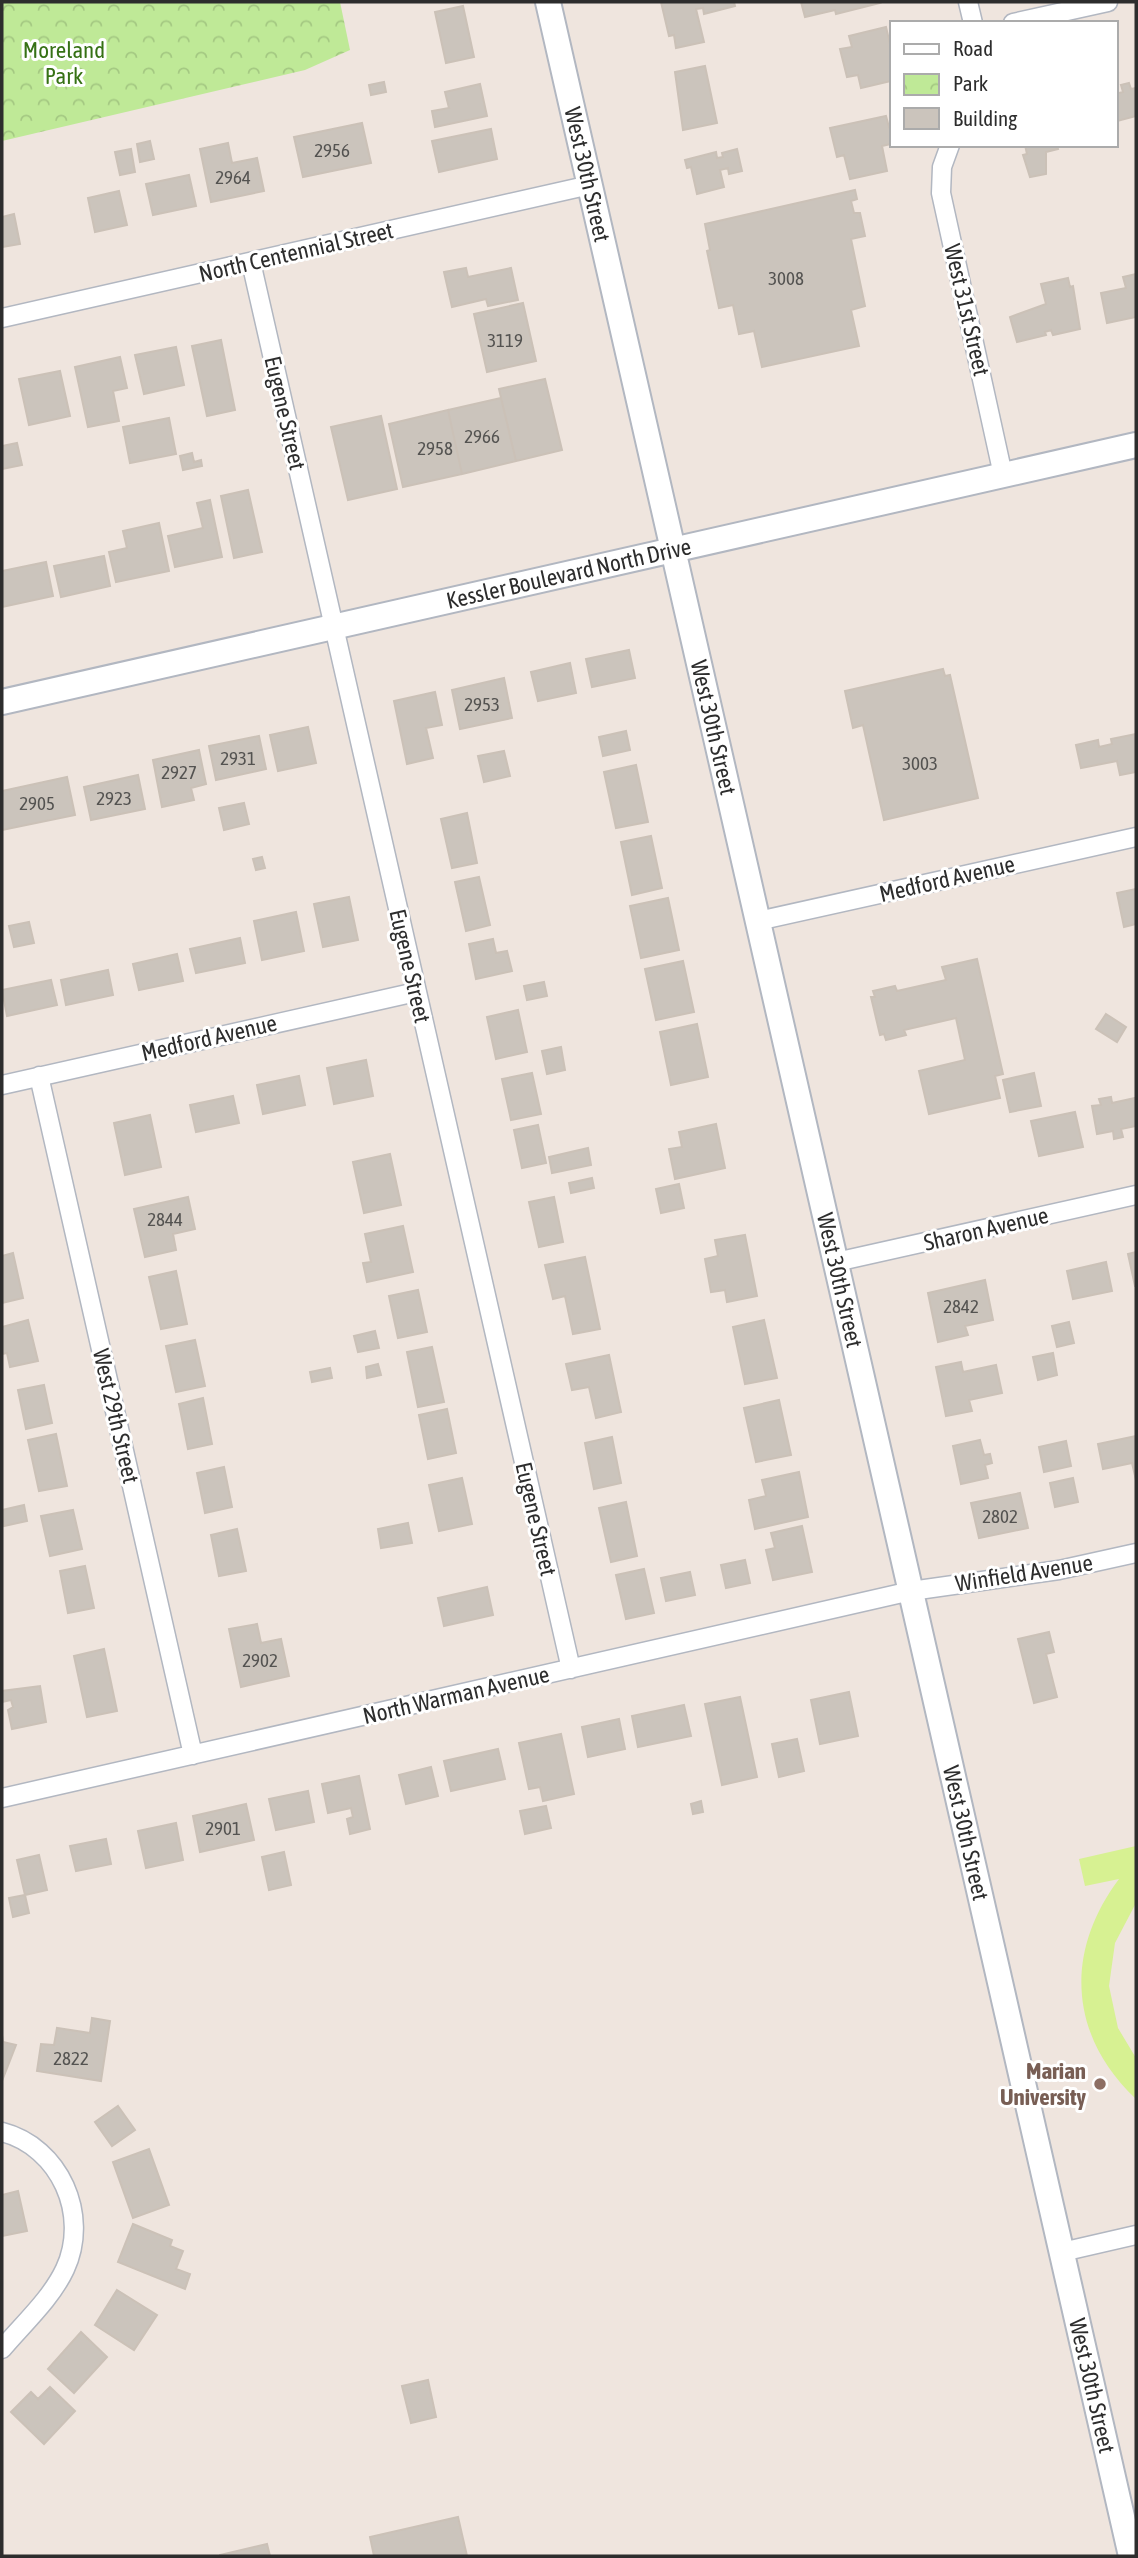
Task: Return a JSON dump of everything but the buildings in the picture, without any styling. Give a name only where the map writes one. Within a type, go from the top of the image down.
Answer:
[{"type":"main road","name":"West 30th Street","points":[[548,2],[1131,2556]]},
{"type":"main road","name":"Kessler Boulevard North Drive","points":[[2,702],[1136,445]]},
{"type":"street","points":[[968,2],[973,21]]},
{"type":"street","points":[[1022,21],[1108,2]]},
{"type":"street","name":"West 31st Street","points":[[949,147],[942,167],[941,193],[1003,475]]},
{"type":"street","name":"North Centennial Street","points":[[2,318],[590,186]]},
{"type":"street","name":"Eugene Street","points":[[251,262],[570,1670]]},
{"type":"street","name":"Medford Avenue","points":[[758,922],[1136,837]]},
{"type":"street","name":"Medford Avenue","points":[[2,1085],[416,992]]},
{"type":"street","name":"West 29th Street","points":[[39,1076],[193,1755]]},
{"type":"street","name":"Sharon Avenue","points":[[836,1262],[1136,1195]]},
{"type":"street","name":"Winfield Avenue","points":[[911,1591],[1059,1570],[1136,1553]]},
{"type":"street","name":"North Warman Avenue","points":[[2,1798],[911,1591]]},
{"type":"street","points":[[2,2132],[41,2152],[61,2176],[72,2204],[74,2239],[59,2280],[2,2348]]},
{"type":"street","points":[[1062,2252],[1136,2235]]},
{"type":"green space","name":"Moreland Park","points":[[2,2],[340,2],[350,50],[305,70],[2,141]]},
{"type":"green space","points":[[1136,1846],[1136,1903],[1115,1943],[1109,1986],[1118,2028],[1136,2058],[1136,2099],[1114,2074],[1097,2048],[1087,2021],[1082,1993],[1083,1964],[1089,1935],[1101,1907],[1119,1879],[1085,1886],[1079,1859]]},
{"type":"place","name":"Marian University","points":[[1100,2084]]}]
